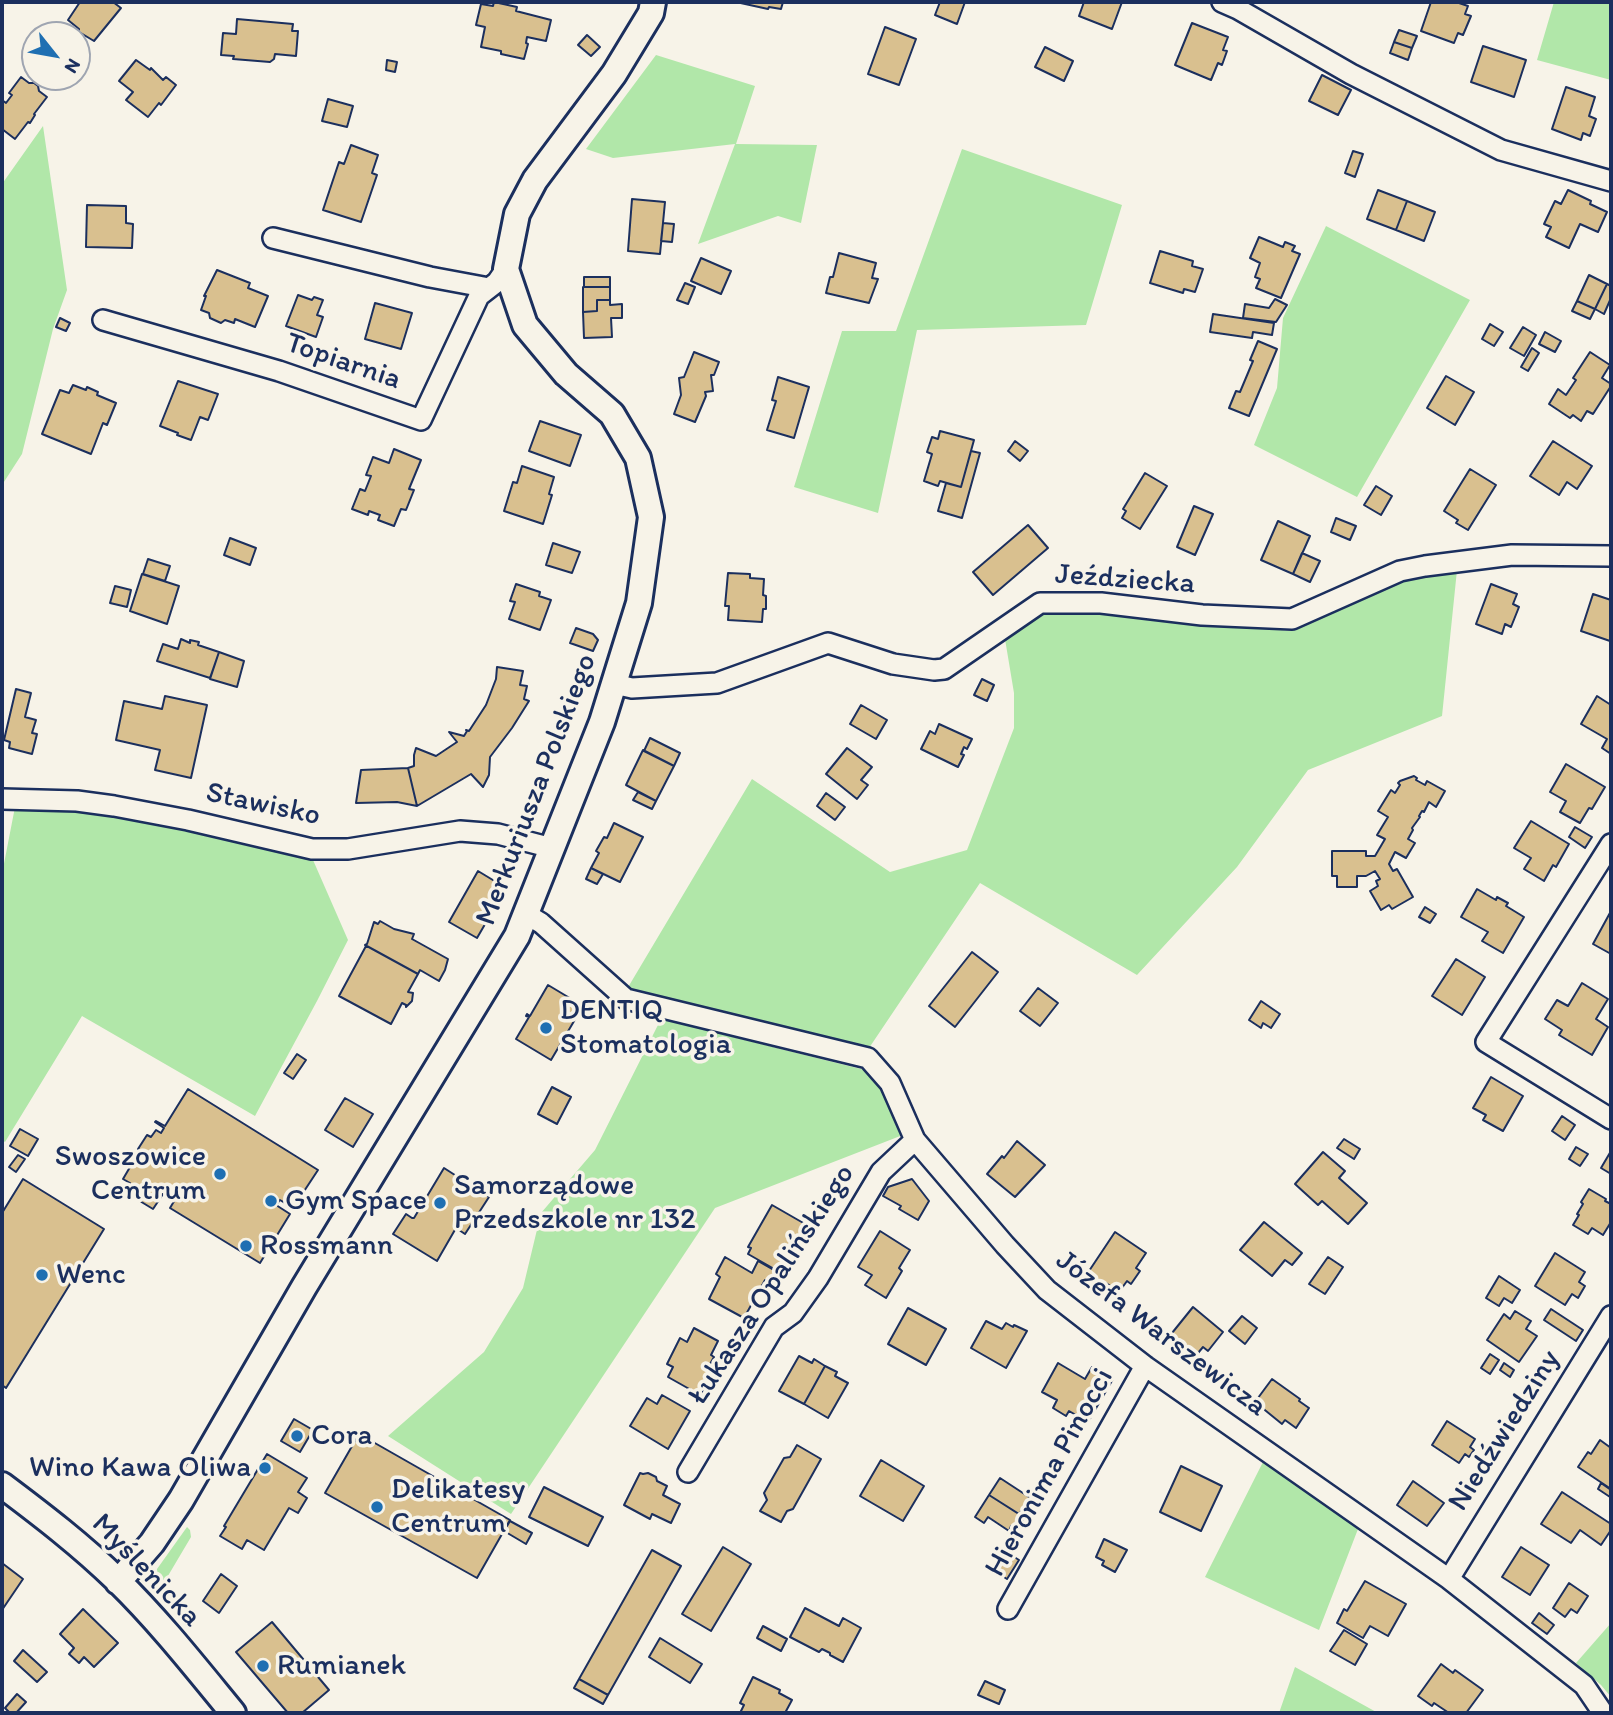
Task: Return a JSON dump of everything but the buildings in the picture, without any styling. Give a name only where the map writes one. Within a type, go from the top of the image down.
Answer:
[{"type":"street","points":[[506,269],[517,214],[535,180],[614,74],[651,13],[653,2]]},
{"type":"street","points":[[1234,4],[1351,74],[1501,150],[1611,181]]},
{"type":"street","points":[[272,238],[430,277],[489,288]]},
{"type":"street","name":"Topiarnia","points":[[103,320],[278,371],[421,420],[479,296],[497,282],[506,269]]},
{"type":"street","name":"Merkuriusza Polskiego","points":[[118,1582],[152,1543],[181,1500],[283,1323],[517,936],[602,722],[639,603],[650,517],[638,458],[612,414],[566,374],[525,325],[506,269]]},
{"type":"street","name":"Jeździecka","points":[[614,684],[632,688],[717,683],[828,643],[893,664],[944,670],[1040,603],[1101,603],[1202,615],[1292,619],[1400,571],[1413,568],[1512,555],[1611,556]]},
{"type":"street","name":"Stawisko","points":[[2,799],[77,801],[114,806],[312,849],[348,849],[460,831],[498,834],[552,848]]},
{"type":"street","points":[[1611,844],[1486,1042],[1611,1119]]},
{"type":"street","name":"Józefa Warszewicza","points":[[526,914],[541,923],[626,999],[867,1058],[890,1083],[915,1140],[1047,1290],[1145,1366],[1449,1578],[1584,1685],[1603,1713]]},
{"type":"street","name":"Łukasza Opalińskiego","points":[[688,1472],[774,1327],[793,1313],[818,1278],[881,1172],[915,1140]]},
{"type":"street","name":"Niedźwiedziny","points":[[1449,1578],[1611,1316]]},
{"type":"street","name":"Hieronima Pinocci","points":[[1008,1609],[1145,1366]]},
{"type":"street","name":"Myślenicka","points":[[2,1485],[52,1522],[118,1582],[233,1713]]},
{"type":"green space","points":[[1554,2],[1611,2],[1611,80],[1537,60]]},
{"type":"green space","points":[[656,55],[755,86],[736,144],[817,145],[801,223],[778,216],[698,244],[735,144],[613,158],[586,149]]},
{"type":"green space","points":[[43,126],[67,290],[53,329],[22,454],[2,485],[2,184]]},
{"type":"green space","points":[[962,149],[1122,205],[1086,325],[917,330],[878,513],[794,487],[842,331],[896,331]]},
{"type":"green space","points":[[1326,226],[1470,300],[1357,497],[1254,445],[1277,388],[1283,318]]},
{"type":"green space","points":[[1457,570],[1442,716],[1308,770],[1237,867],[1137,975],[980,883],[869,1048],[642,998],[627,989],[752,779],[890,872],[967,850],[1014,728],[1014,693],[1004,633],[1041,611],[1061,607],[1291,631],[1371,587]]},
{"type":"green space","points":[[15,807],[59,808],[191,829],[313,860],[348,940],[255,1116],[82,1016],[5,1142],[2,1140],[2,874]]},
{"type":"green space","points":[[661,1019],[865,1070],[879,1082],[908,1133],[715,1208],[511,1514],[388,1436],[484,1352],[523,1288],[541,1213],[595,1150]]},
{"type":"green space","points":[[1264,1460],[1358,1529],[1319,1630],[1205,1577]]},
{"type":"green space","points":[[187,1527],[191,1537],[156,1592],[153,1581],[157,1569]]},
{"type":"green space","points":[[1611,1623],[1611,1697],[1576,1663]]},
{"type":"green space","points":[[1295,1667],[1378,1713],[1279,1713]]},
{"type":"place","name":"DENTIQ Stomatologia","points":[[546,1028]]},
{"type":"place","name":"Swoszowice Centrum","points":[[220,1174]]},
{"type":"place","name":"Gym Space","points":[[271,1201]]},
{"type":"place","name":"Samorządowe Przedszkole nr 132","points":[[440,1203]]},
{"type":"place","name":"Rossmann","points":[[246,1246]]},
{"type":"place","name":"Wenc","points":[[42,1275]]},
{"type":"place","name":"Cora","points":[[297,1436]]},
{"type":"place","name":"Wino Kawa Oliwa","points":[[265,1468]]},
{"type":"place","name":"Delikatesy Centrum","points":[[377,1507]]},
{"type":"place","name":"Rumianek","points":[[263,1666]]}]
